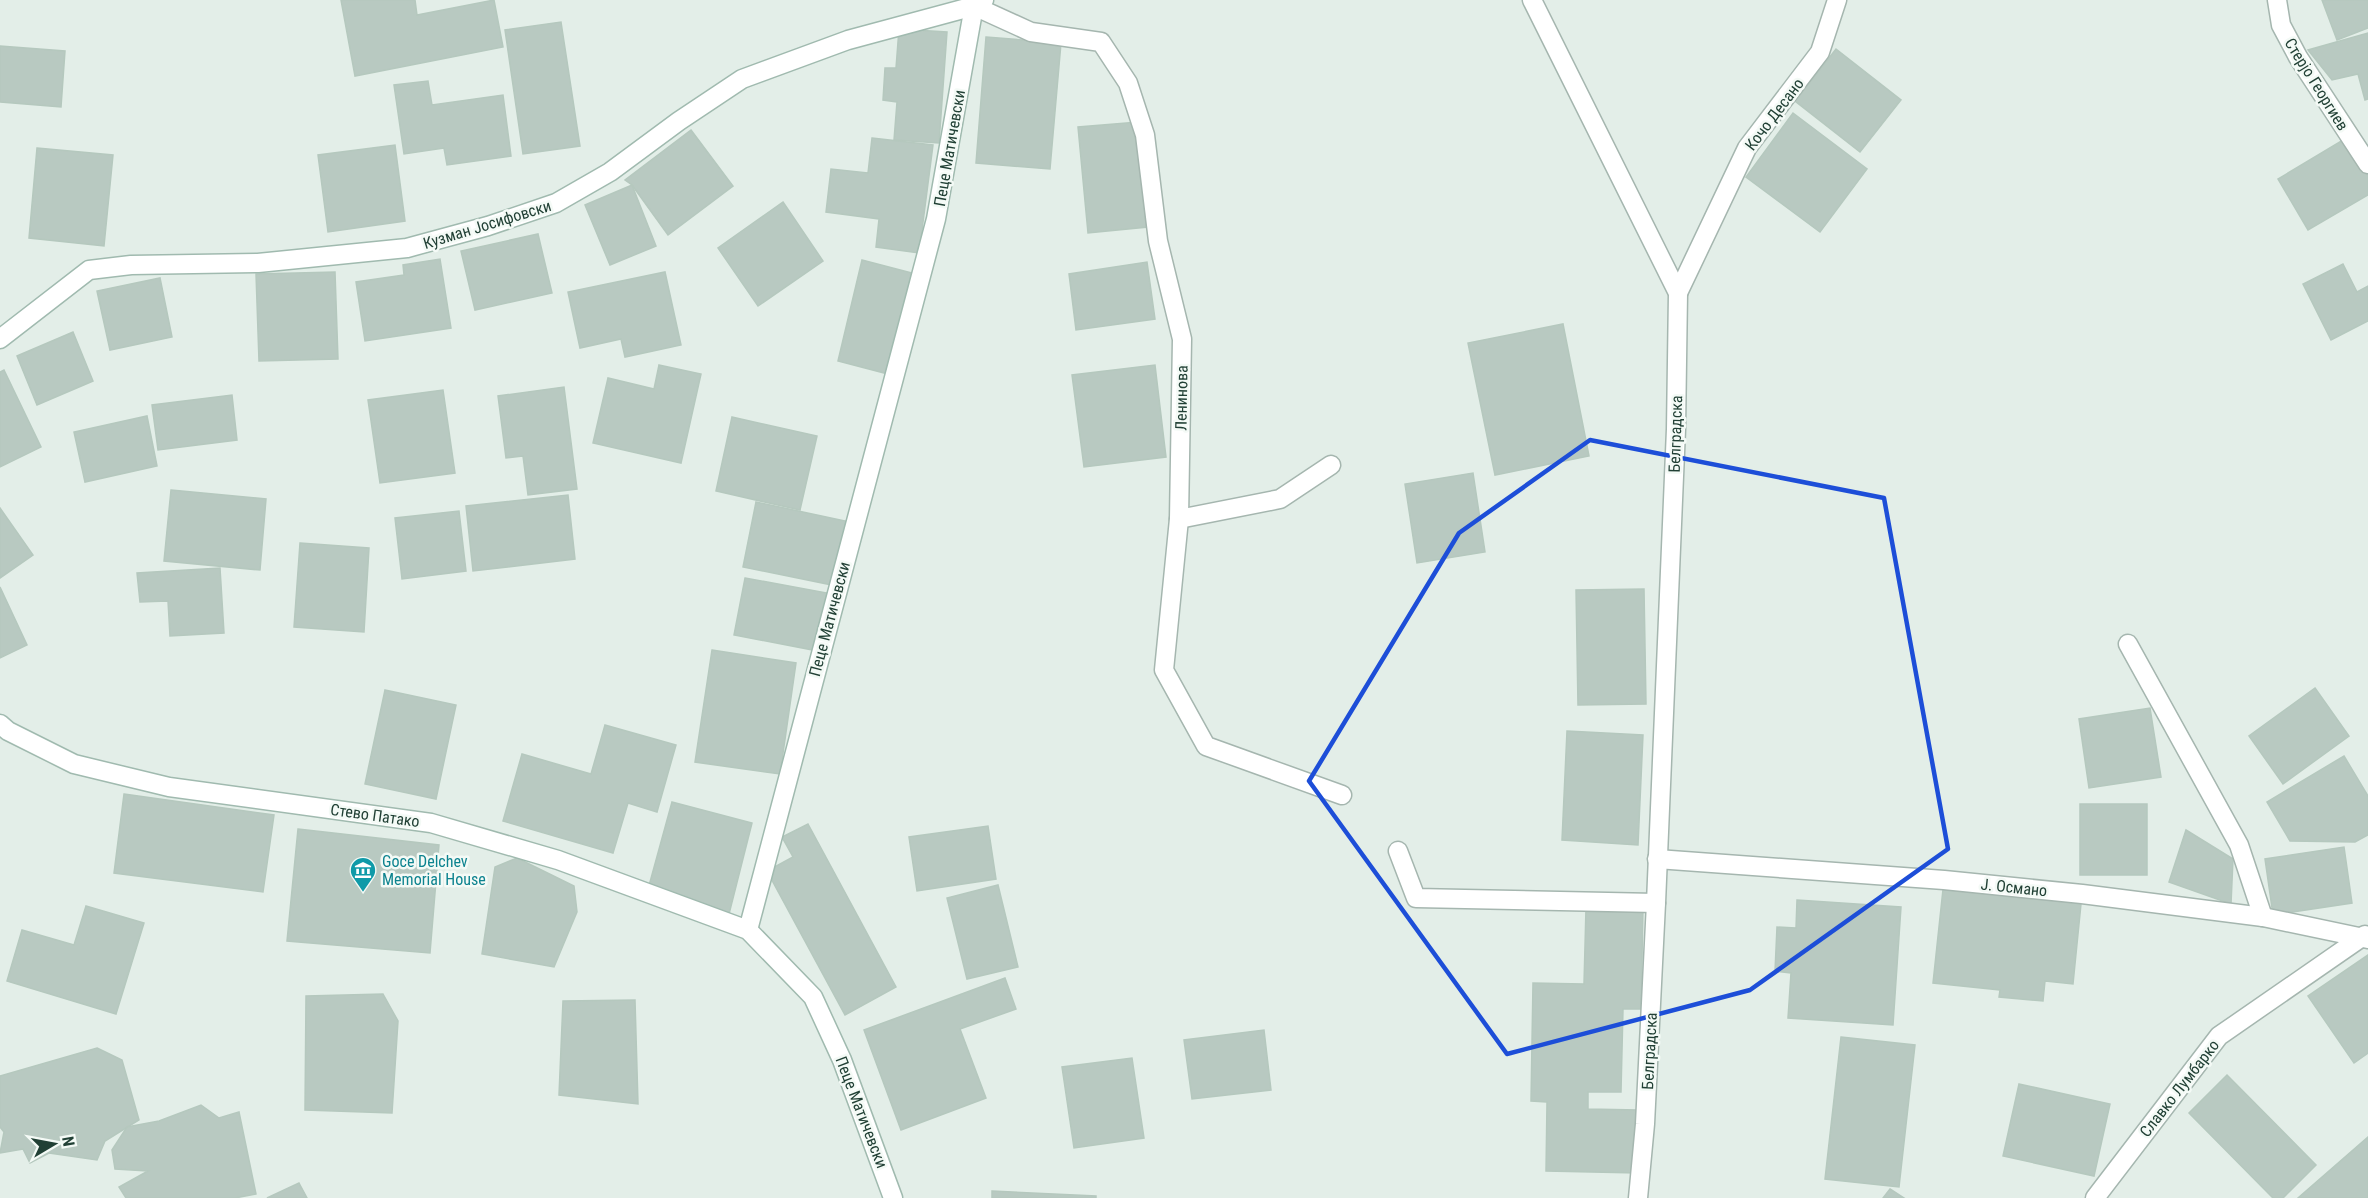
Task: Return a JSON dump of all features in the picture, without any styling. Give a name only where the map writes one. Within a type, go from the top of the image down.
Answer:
[{"type":"street","name":"Белградска","points":[[1532,0],[1678,292],[1676,429],[1656,903],[1645,1124],[1638,1198]]},
{"type":"street","name":"Кочо Десано","points":[[1678,292],[1747,148],[1820,52],[1837,0]]},
{"type":"street","name":"Стерјо Георгиев","points":[[2277,0],[2281,25],[2298,57],[2368,164]]},
{"type":"street","name":"Кузман Јосифовски","points":[[0,339],[90,270],[131,265],[258,263],[407,248],[488,226],[555,203],[610,172],[679,121],[742,79],[848,40],[979,3]]},
{"type":"street","name":"Ленинова","points":[[979,3],[1031,32],[1101,42],[1128,83],[1145,135],[1158,241],[1182,339],[1179,519],[1164,670],[1206,746],[1342,795]]},
{"type":"street","name":"Пеце Матичевски","points":[[893,1198],[842,1060],[813,997],[748,930],[936,219],[979,3]]},
{"type":"street","points":[[1179,519],[1280,499],[1331,465]]},
{"type":"street","points":[[2128,644],[2239,845],[2263,917]]},
{"type":"street","name":"Стево Патако","points":[[0,724],[8,732],[74,764],[169,787],[431,823],[558,860],[748,930]]},
{"type":"street","points":[[1398,850],[1416,898],[1656,903]]},
{"type":"street","name":"Ј. Османо","points":[[1657,859],[1944,880],[2263,917],[2365,937]]},
{"type":"street","name":"Славко Лумбарко","points":[[2095,1198],[2219,1036],[2365,937]]},
{"type":"highlighted area","points":[[1590,440],[1884,498],[1948,849],[1750,990],[1507,1054],[1309,781],[1459,533]]},
{"type":"building","points":[[341,0],[415,0],[417,15],[494,0],[503,47],[355,76]]},
{"type":"building","points":[[2322,0],[2368,0],[2368,28],[2337,40]]},
{"type":"building","points":[[561,22],[580,146],[523,154],[505,30]]},
{"type":"building","points":[[899,29],[947,32],[939,143],[894,140],[897,102],[883,100],[885,68],[896,68]]},
{"type":"building","points":[[2368,33],[2368,99],[2365,100],[2358,74],[2332,80],[2308,50]]},
{"type":"building","points":[[986,37],[1061,43],[1050,169],[976,163]]},
{"type":"building","points":[[0,46],[65,51],[61,107],[0,102]]},
{"type":"building","points":[[1836,49],[1901,100],[1860,152],[1795,101]]},
{"type":"building","points":[[428,81],[432,105],[503,95],[511,156],[447,165],[444,148],[404,154],[394,85]]},
{"type":"building","points":[[1793,113],[1867,169],[1820,232],[1746,177]]},
{"type":"building","points":[[1138,122],[1148,227],[1088,233],[1078,127]]},
{"type":"building","points":[[691,130],[733,186],[668,235],[632,185],[625,180]]},
{"type":"building","points":[[2348,137],[2368,171],[2368,195],[2308,230],[2278,179]]},
{"type":"building","points":[[872,138],[933,145],[919,253],[876,247],[879,219],[826,212],[831,169],[868,173]]},
{"type":"building","points":[[395,145],[405,221],[328,232],[318,155]]},
{"type":"building","points":[[37,148],[113,155],[104,246],[29,238]]},
{"type":"building","points":[[632,185],[656,246],[610,265],[585,205]]},
{"type":"building","points":[[783,202],[823,261],[758,306],[718,248]]},
{"type":"building","points":[[538,234],[552,293],[475,310],[461,251]]},
{"type":"building","points":[[440,259],[451,328],[365,341],[356,282],[404,275],[403,265]]},
{"type":"building","points":[[862,260],[912,273],[888,374],[838,361]]},
{"type":"building","points":[[1147,262],[1155,319],[1076,330],[1069,274]]},
{"type":"building","points":[[2343,264],[2357,292],[2368,286],[2368,321],[2331,340],[2303,284]]},
{"type":"building","points":[[335,272],[338,359],[259,361],[256,274]]},
{"type":"building","points":[[665,272],[681,345],[625,357],[621,339],[580,348],[568,292]]},
{"type":"building","points":[[160,278],[172,337],[110,350],[97,291]]},
{"type":"building","points":[[1563,324],[1589,456],[1495,475],[1468,343]]},
{"type":"building","points":[[73,332],[93,381],[37,405],[17,356]]},
{"type":"building","points":[[659,365],[701,374],[681,463],[593,443],[608,378],[654,389]]},
{"type":"building","points":[[1155,365],[1166,457],[1084,467],[1072,375]]},
{"type":"building","points":[[4,370],[41,447],[0,467],[0,372]]},
{"type":"building","points":[[564,387],[577,489],[528,495],[523,456],[506,458],[498,396]]},
{"type":"building","points":[[443,390],[455,473],[380,483],[368,400]]},
{"type":"building","points":[[232,395],[237,440],[158,450],[152,405]]},
{"type":"building","points":[[147,416],[157,466],[85,482],[74,432]]},
{"type":"building","points":[[732,417],[817,436],[800,510],[716,491]]},
{"type":"building","points":[[1473,473],[1485,552],[1417,563],[1405,484]]},
{"type":"building","points":[[171,490],[266,499],[260,570],[164,561]]},
{"type":"building","points":[[568,495],[575,559],[473,571],[466,506]]},
{"type":"building","points":[[756,502],[850,522],[837,586],[743,567]]},
{"type":"building","points":[[0,508],[33,555],[0,578]]},
{"type":"building","points":[[459,511],[466,571],[402,579],[395,518]]},
{"type":"building","points":[[300,543],[369,548],[364,632],[294,627]]},
{"type":"building","points":[[220,568],[224,633],[170,636],[168,601],[140,602],[137,573]]},
{"type":"building","points":[[745,578],[827,593],[818,651],[734,635]]},
{"type":"building","points":[[0,587],[27,645],[0,658]]},
{"type":"building","points":[[1644,589],[1646,704],[1578,705],[1576,590]]},
{"type":"building","points":[[712,650],[796,663],[780,774],[695,762]]},
{"type":"building","points":[[2315,688],[2349,736],[2283,784],[2249,736]]},
{"type":"building","points":[[385,690],[456,705],[436,799],[365,784]]},
{"type":"building","points":[[2150,708],[2161,777],[2089,788],[2079,719]]},
{"type":"building","points":[[605,725],[676,745],[657,812],[628,803],[613,853],[503,821],[522,754],[591,774]]},
{"type":"building","points":[[1567,731],[1643,735],[1638,845],[1562,840]]},
{"type":"building","points":[[2344,756],[2368,796],[2368,835],[2355,842],[2290,841],[2267,802]]},
{"type":"building","points":[[124,794],[274,815],[263,892],[114,873]]},
{"type":"building","points":[[672,802],[752,823],[729,914],[647,893]]},
{"type":"building","points":[[2080,804],[2147,804],[2147,875],[2080,875]]},
{"type":"building","points":[[808,824],[896,987],[845,1015],[767,871],[793,857],[782,837]]},
{"type":"building","points":[[988,826],[996,879],[917,891],[909,837]]},
{"type":"building","name":"Goce Delchev Memorial House","points":[[298,829],[439,845],[430,953],[287,941]]},
{"type":"building","points":[[2186,830],[2233,859],[2231,904],[2169,882]]},
{"type":"building","points":[[2344,847],[2352,903],[2273,915],[2265,859]]},
{"type":"building","points":[[517,858],[574,886],[577,912],[554,967],[482,954],[495,867]]},
{"type":"building","points":[[1944,880],[2082,894],[2073,984],[2045,981],[2043,1001],[1999,997],[2000,990],[1933,983]]},
{"type":"building","points":[[998,885],[1018,967],[967,979],[947,898]]},
{"type":"building","points":[[1797,900],[1901,907],[1893,1025],[1788,1018],[1791,973],[1775,971],[1777,927],[1796,928]]},
{"type":"building","points":[[86,906],[144,923],[116,1014],[7,981],[22,930],[74,945]]},
{"type":"building","points":[[1586,908],[1643,908],[1641,1009],[1623,1009],[1621,1092],[1588,1092],[1588,1109],[1638,1110],[1637,1173],[1546,1171],[1547,1102],[1531,1101],[1533,983],[1584,984]]},
{"type":"building","points":[[2368,955],[2368,1053],[2354,1063],[2308,996]]},
{"type":"building","points":[[1005,978],[1016,1009],[960,1029],[986,1098],[901,1130],[864,1030]]},
{"type":"building","points":[[383,994],[398,1021],[392,1113],[305,1110],[306,996]]},
{"type":"building","points":[[635,1000],[638,1104],[559,1095],[563,1001]]},
{"type":"building","points":[[1264,1030],[1271,1090],[1192,1099],[1184,1040]]},
{"type":"building","points":[[1841,1037],[1915,1045],[1899,1187],[1825,1179]]},
{"type":"building","points":[[97,1048],[122,1060],[139,1120],[105,1141],[97,1160],[49,1153],[30,1163],[23,1149],[0,1153],[4,1132],[0,1127],[0,1076]]},
{"type":"building","points":[[1132,1058],[1144,1138],[1074,1148],[1062,1067]]},
{"type":"building","points":[[2227,1075],[2316,1165],[2283,1198],[2273,1198],[2189,1113]]},
{"type":"building","points":[[2019,1084],[2110,1104],[2094,1176],[2003,1156]]},
{"type":"building","points":[[201,1105],[219,1118],[239,1112],[256,1194],[235,1198],[126,1198],[119,1187],[148,1171],[115,1169],[112,1150],[127,1127],[159,1121]]},
{"type":"building","points":[[2368,1137],[2368,1198],[2298,1198]]},
{"type":"building","points":[[299,1183],[307,1198],[267,1198]]},
{"type":"building","points":[[1890,1189],[1904,1198],[1883,1198]]},
{"type":"building","points":[[992,1191],[1096,1196],[1096,1198],[992,1198]]},
{"type":"place","name":"Goce Delchev Memorial House","points":[[363,893]]}]
